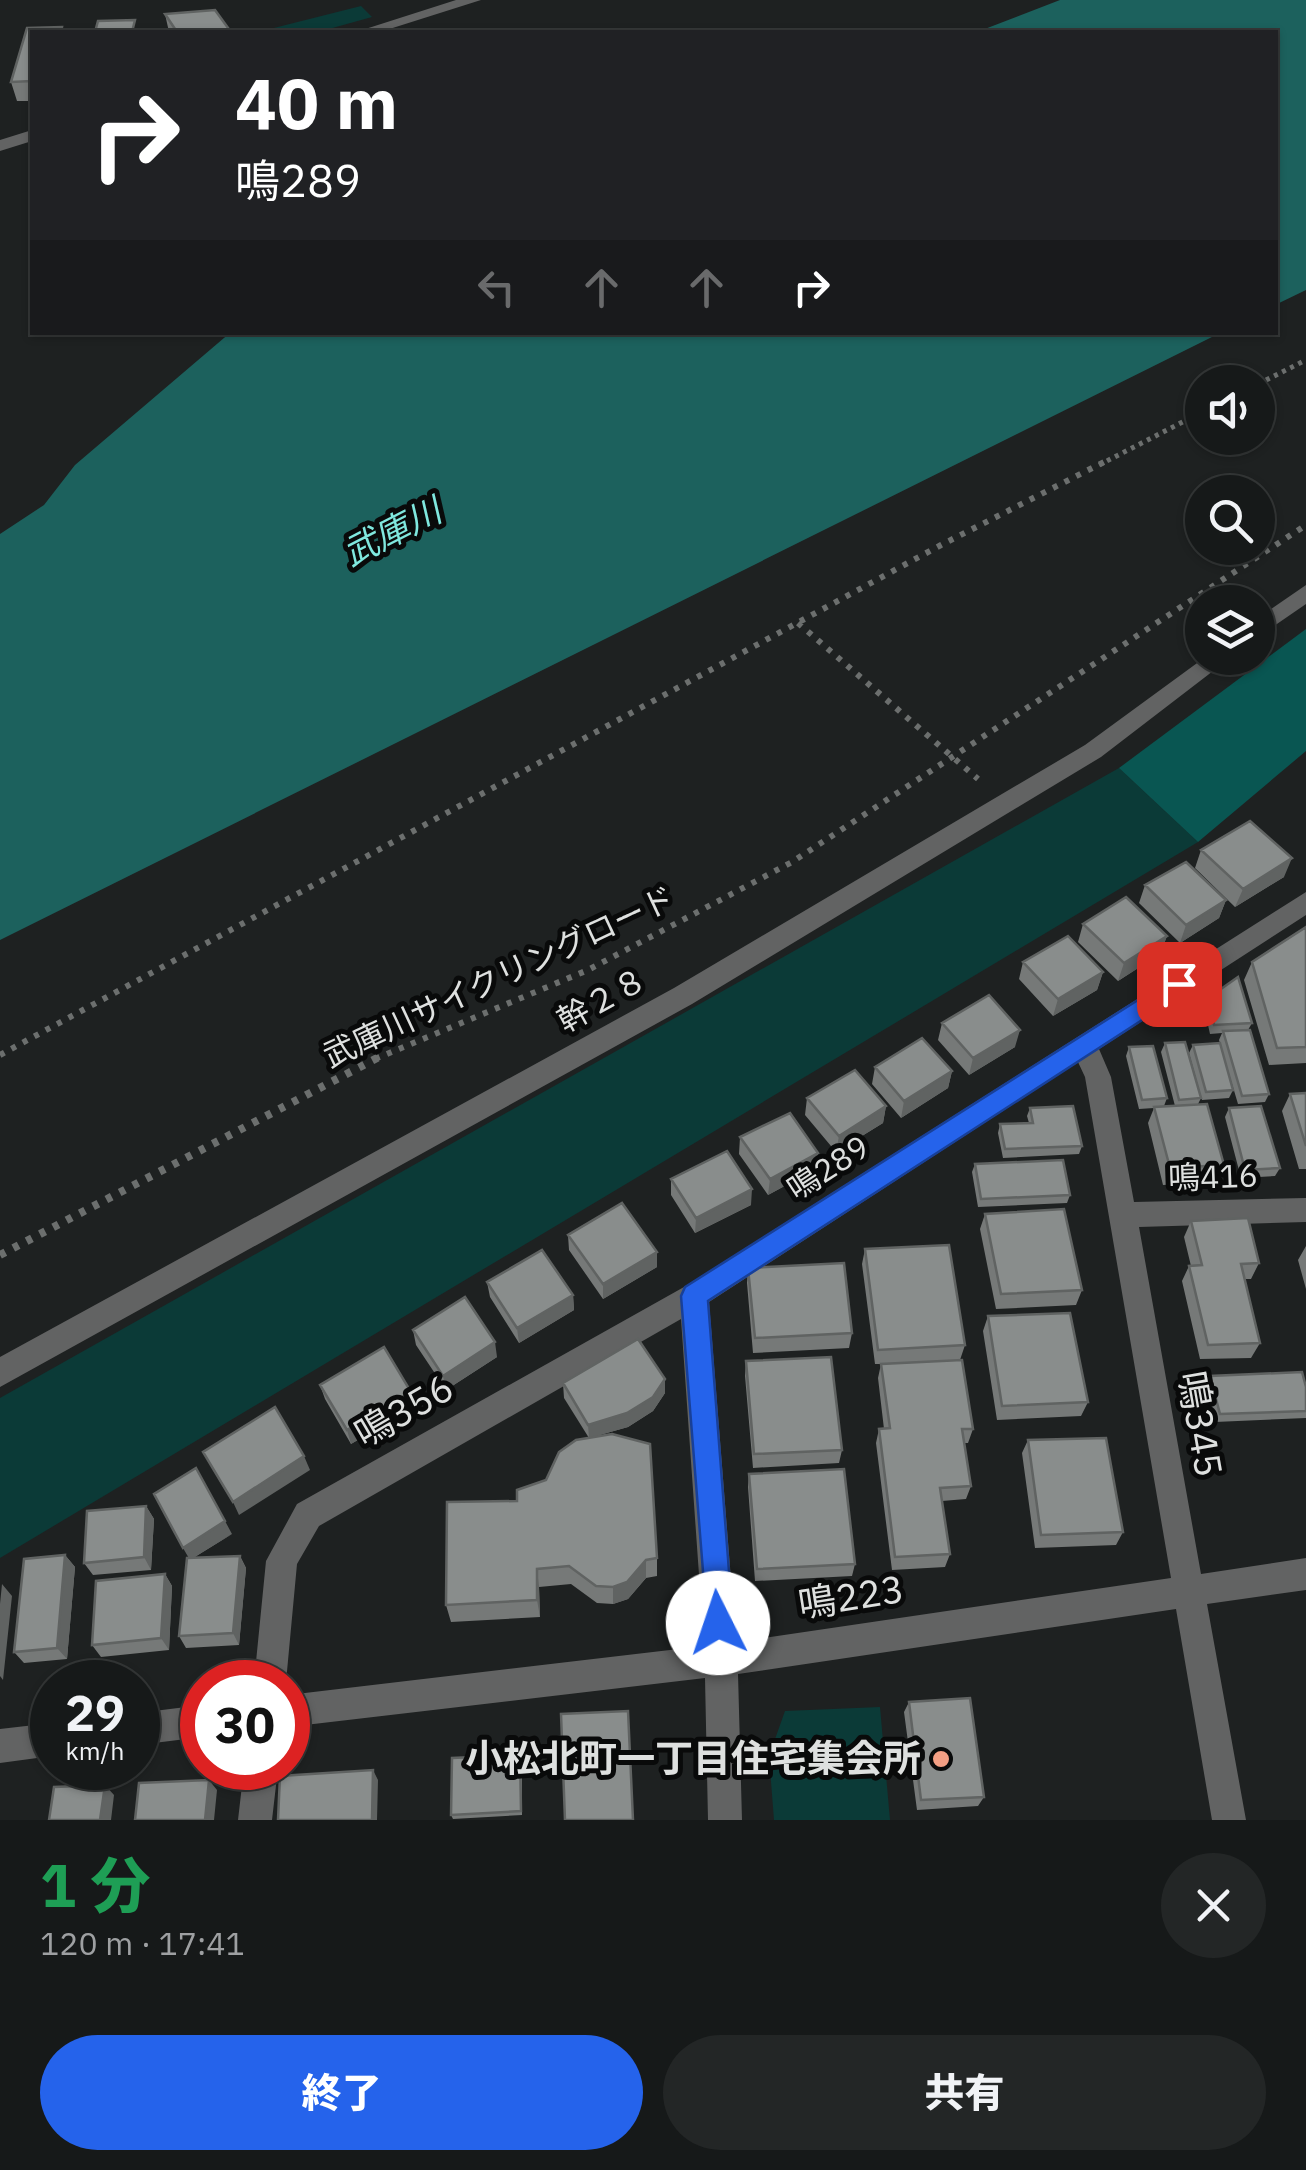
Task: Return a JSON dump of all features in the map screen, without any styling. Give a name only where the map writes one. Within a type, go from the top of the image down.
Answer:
[{"type":"street","points":[[371,30],[472,0]]},
{"type":"street","points":[[0,146],[30,136]]},
{"type":"street","points":[[1275,616],[1306,593]]},
{"type":"street","name":"幹２８","points":[[0,1373],[683,996],[1093,751],[1196,675]]},
{"type":"street","name":"鳴289","points":[[694,1296],[1306,902]]},
{"type":"street","name":"鳴345","points":[[1084,1045],[1098,1077],[1228,1820]]},
{"type":"street","name":"鳴416","points":[[1123,1215],[1306,1210]]},
{"type":"street","points":[[694,1296],[721,1660],[725,1820]]},
{"type":"street","name":"鳴356","points":[[272,1660],[282,1561],[308,1515],[694,1296]]},
{"type":"street","name":"鳴223","points":[[310,1708],[721,1660],[1306,1574]]},
{"type":"street","points":[[0,1746],[30,1743]]},
{"type":"street","points":[[256,1820],[259,1790]]},
{"type":"path","points":[[1275,376],[1306,360]]},
{"type":"path","points":[[0,1055],[798,623],[1185,421]]},
{"type":"path","name":"武庫川サイクリングロード","points":[[0,1255],[378,1058],[588,970],[792,862],[1306,525]]},
{"type":"path","points":[[798,623],[953,757]]},
{"type":"shaded area","points":[[361,6],[372,17],[325,30],[266,30]]},
{"type":"shaded area","points":[[1306,629],[1306,751],[1198,842],[1119,768],[1244,675],[1275,675],[1275,652]]},
{"type":"shaded area","points":[[1119,768],[1198,842],[0,1558],[0,1398]]},
{"type":"shaded area","points":[[880,1707],[890,1820],[774,1820],[769,1756],[785,1711]]},
{"type":"water","points":[[1060,0],[1306,0],[1306,290],[1278,304],[1278,30],[982,30]]},
{"type":"water","name":"武庫川","points":[[227,335],[1216,335],[0,940],[0,534],[44,505],[75,465]]},
{"type":"building","points":[[215,10],[230,30],[176,30],[165,14]]},
{"type":"building","points":[[135,20],[132,30],[96,30],[98,21]]},
{"type":"building","points":[[62,27],[30,30],[30,81],[11,82],[27,28]]},
{"type":"building","points":[[1250,821],[1292,858],[1243,889],[1201,850]]},
{"type":"building","points":[[1186,862],[1226,900],[1186,925],[1145,885]]},
{"type":"building","points":[[1126,897],[1167,936],[1124,963],[1083,924]]},
{"type":"building","points":[[1306,927],[1306,1047],[1277,1048],[1252,962]]},
{"type":"building","points":[[1068,936],[1103,972],[1058,999],[1023,962]]},
{"type":"building","points":[[1238,977],[1252,1023],[1214,1025],[1208,998]]},
{"type":"building","points":[[989,995],[1020,1030],[973,1058],[942,1023]]},
{"type":"building","points":[[1250,1030],[1269,1094],[1242,1096],[1223,1031]]},
{"type":"building","points":[[922,1038],[952,1071],[904,1101],[875,1067]]},
{"type":"building","points":[[1185,1042],[1201,1098],[1179,1100],[1165,1043]]},
{"type":"building","points":[[1220,1043],[1233,1090],[1206,1092],[1193,1045]]},
{"type":"building","points":[[1153,1046],[1167,1098],[1142,1100],[1129,1047]]},
{"type":"building","points":[[855,1070],[886,1106],[839,1136],[807,1098]]},
{"type":"building","points":[[1306,1093],[1306,1146],[1290,1094]]},
{"type":"building","points":[[1207,1104],[1224,1165],[1170,1168],[1154,1107]]},
{"type":"building","points":[[1073,1106],[1082,1146],[1005,1149],[1000,1124],[1033,1123],[1030,1108]]},
{"type":"building","points":[[1261,1106],[1280,1168],[1245,1170],[1229,1108]]},
{"type":"building","points":[[790,1113],[818,1153],[770,1179],[740,1137]]},
{"type":"building","points":[[727,1151],[752,1189],[696,1218],[671,1179]]},
{"type":"building","points":[[1063,1160],[1070,1195],[981,1199],[975,1164]]},
{"type":"building","points":[[622,1203],[657,1252],[603,1284],[568,1235]]},
{"type":"building","points":[[1064,1209],[1082,1290],[1001,1294],[985,1214]]},
{"type":"building","points":[[1248,1218],[1259,1263],[1241,1264],[1260,1343],[1208,1345],[1189,1266],[1202,1265],[1191,1221]]},
{"type":"building","points":[[949,1245],[965,1345],[878,1350],[865,1249]]},
{"type":"building","points":[[542,1250],[573,1295],[517,1328],[487,1282]]},
{"type":"building","points":[[844,1263],[852,1333],[755,1338],[748,1268]]},
{"type":"building","points":[[465,1297],[495,1342],[443,1376],[413,1330]]},
{"type":"building","points":[[1070,1313],[1088,1402],[1002,1406],[988,1316]]},
{"type":"building","points":[[638,1339],[665,1379],[653,1397],[627,1413],[588,1425],[563,1383]]},
{"type":"building","points":[[384,1347],[411,1392],[347,1430],[320,1385]]},
{"type":"building","points":[[831,1357],[842,1450],[754,1454],[746,1361]]},
{"type":"building","points":[[962,1360],[973,1429],[962,1429],[971,1486],[940,1488],[950,1554],[895,1557],[879,1429],[890,1428],[881,1364]]},
{"type":"building","points":[[1302,1372],[1306,1411],[1220,1414],[1210,1376]]},
{"type":"building","points":[[275,1407],[304,1456],[233,1502],[203,1452]]},
{"type":"building","points":[[612,1434],[650,1444],[657,1558],[646,1560],[627,1582],[613,1587],[596,1586],[569,1566],[537,1569],[537,1600],[446,1605],[447,1502],[517,1501],[517,1490],[546,1480],[559,1452],[576,1440]]},
{"type":"building","points":[[1106,1438],[1123,1532],[1041,1535],[1028,1440]]},
{"type":"building","points":[[196,1468],[225,1521],[183,1548],[154,1494]]},
{"type":"building","points":[[844,1469],[855,1564],[757,1569],[749,1474]]},
{"type":"building","points":[[146,1506],[144,1557],[84,1563],[87,1511]]},
{"type":"building","points":[[65,1555],[57,1648],[14,1652],[24,1559]]},
{"type":"building","points":[[240,1556],[233,1633],[179,1636],[187,1558]]},
{"type":"building","points":[[165,1574],[161,1638],[92,1645],[96,1581]]},
{"type":"building","name":"小松北町一丁目住宅集会所","points":[[970,1698],[984,1797],[921,1800],[909,1702]]},
{"type":"building","points":[[628,1711],[633,1820],[565,1820],[561,1714]]},
{"type":"building","points":[[520,1755],[521,1811],[451,1815],[452,1758]]},
{"type":"building","points":[[373,1770],[372,1820],[278,1820],[279,1790],[310,1790],[310,1774]]},
{"type":"building","points":[[180,1781],[180,1790],[208,1790],[205,1820],[135,1820],[138,1790],[160,1790],[160,1782]]},
{"type":"building","points":[[54,1790],[104,1790],[100,1820],[49,1820]]},
{"type":"place","name":"小松北町一丁目住宅集会所","points":[[941,1759]]},
{"type":"route","points":[[718,1623],[694,1296],[1179,984]]}]
